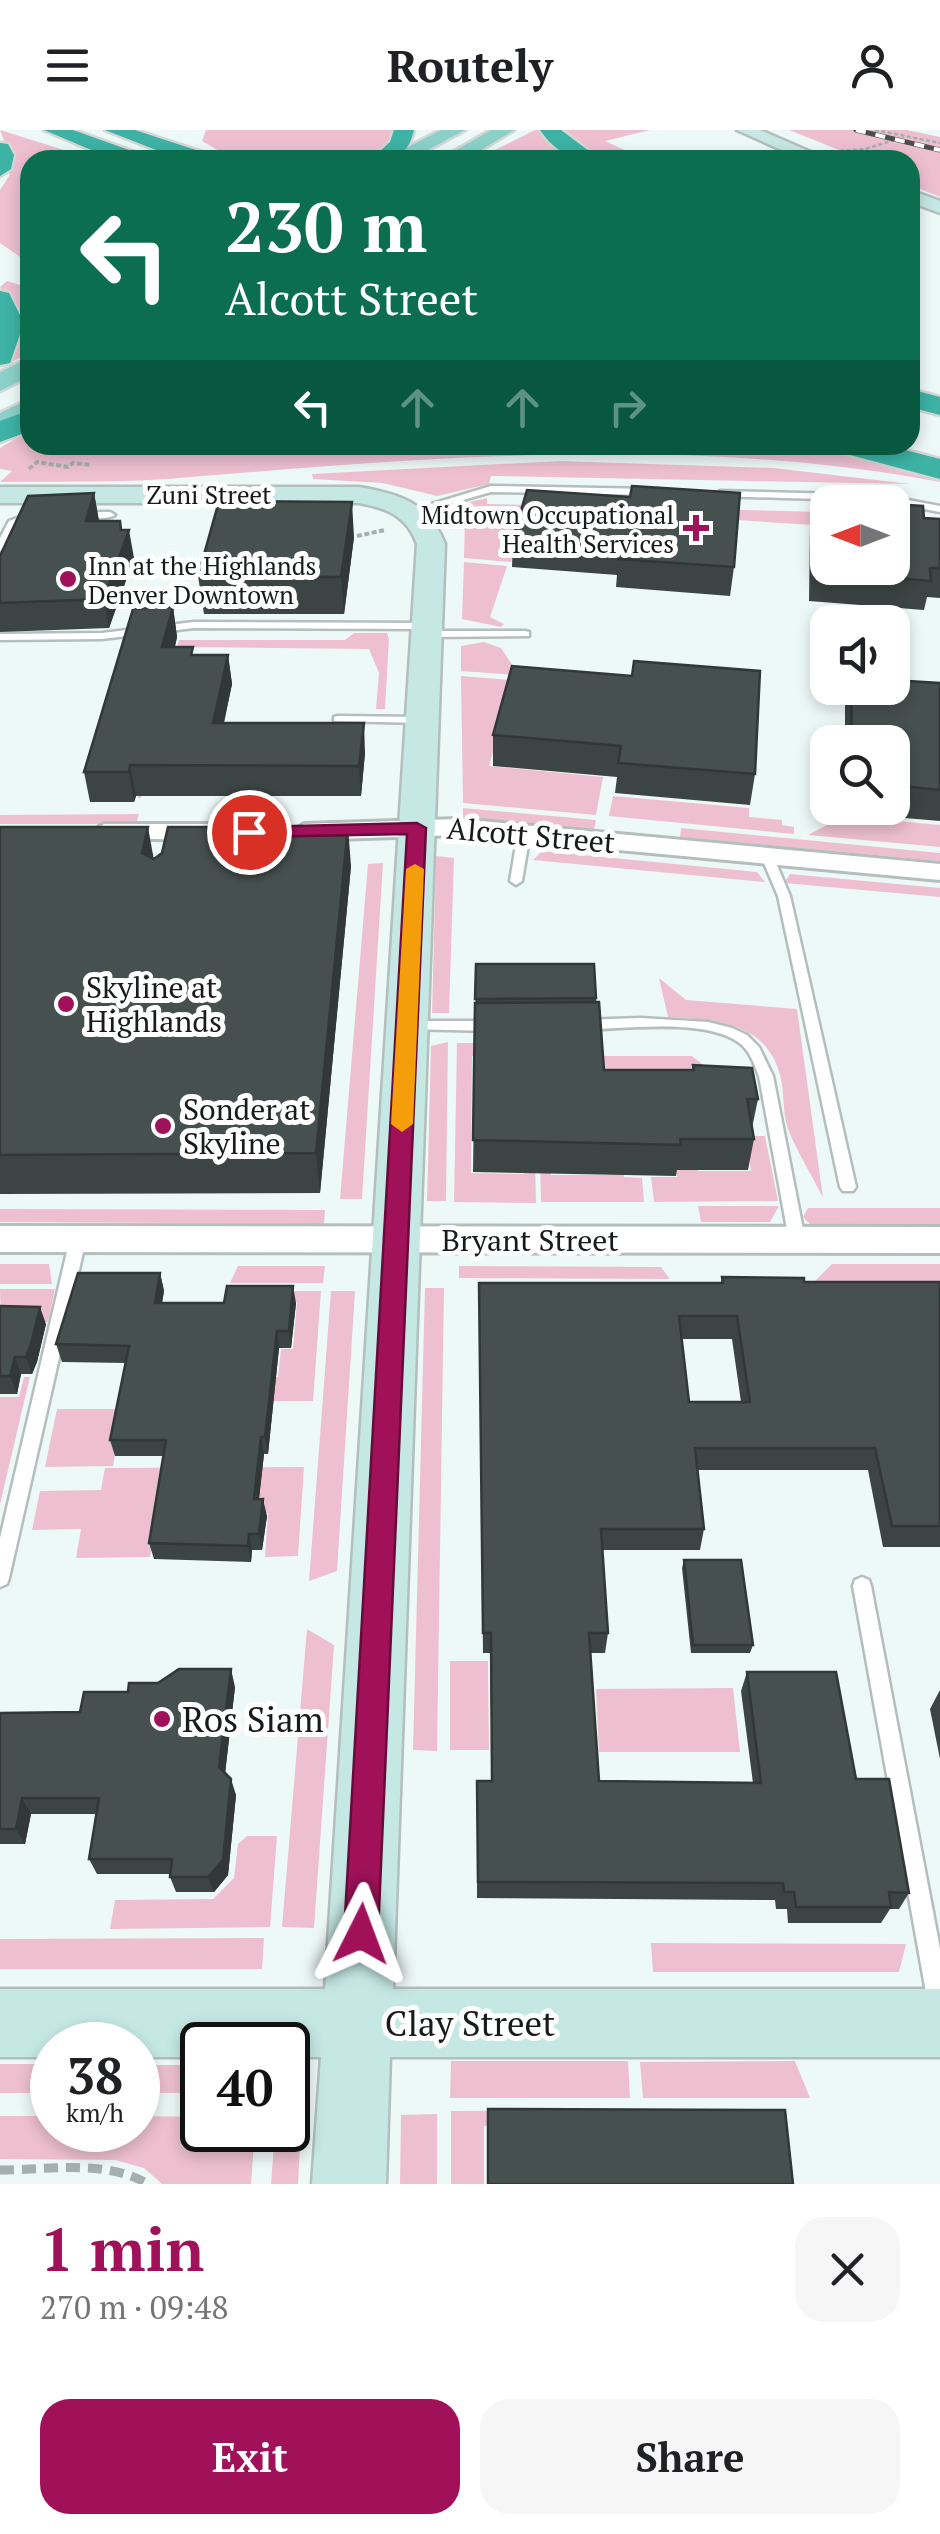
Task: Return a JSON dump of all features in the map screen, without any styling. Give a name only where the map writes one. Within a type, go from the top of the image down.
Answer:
[{"type":"highway","points":[[54,130],[108,150]]},
{"type":"highway","points":[[114,130],[173,150]]},
{"type":"highway","points":[[550,130],[573,150]]},
{"type":"highway","points":[[196,133],[196,143],[206,150]]},
{"type":"highway","points":[[0,149],[0,169]]},
{"type":"highway","points":[[0,300],[10,324],[0,357]]},
{"type":"highway","points":[[885,455],[940,469]]},
{"type":"main road","points":[[415,150],[456,130]]},
{"type":"main road","points":[[468,150],[506,130]]},
{"type":"street","points":[[745,130],[803,150]]},
{"type":"street","name":"Zuni Street","points":[[0,495],[342,494],[392,501],[405,520]]},
{"type":"street","points":[[349,2184],[431,544],[425,524],[405,520]]},
{"type":"street","name":"Alcott Street","points":[[287,832],[458,827],[940,872]]},
{"type":"street","points":[[70,832],[170,839],[229,832]]},
{"type":"street","name":"Bryant Street","points":[[0,1239],[940,1240]]},
{"type":"street","name":"Clay Street","points":[[0,2023],[940,2023]]},
{"type":"lane","points":[[405,520],[490,489],[668,492]]},
{"type":"lane","points":[[706,494],[892,499],[940,510]]},
{"type":"lane","points":[[0,548],[14,520],[44,514]]},
{"type":"lane","points":[[71,514],[110,516]]},
{"type":"lane","points":[[0,636],[102,636],[194,625],[525,634]]},
{"type":"lane","points":[[338,719],[422,720]]},
{"type":"lane","points":[[516,881],[524,833]]},
{"type":"lane","points":[[767,856],[784,896],[848,1188]]},
{"type":"lane","points":[[570,1025],[706,1026],[741,1036],[756,1053],[766,1076],[796,1240]]},
{"type":"lane","points":[[406,1026],[512,1026]]},
{"type":"lane","points":[[1,1566],[78,1239]]},
{"type":"lane","points":[[862,1586],[940,2009]]},
{"type":"path","points":[[876,130],[940,143]]},
{"type":"path","points":[[865,150],[904,137]]},
{"type":"path","points":[[356,536],[405,520]]},
{"type":"path","points":[[0,2170],[113,2171],[140,2176],[148,2184]]},
{"type":"shaded area","points":[[0,130],[64,150],[20,150],[20,257],[0,243],[0,190],[12,162]]},
{"type":"shaded area","points":[[206,130],[394,130],[396,136],[385,150],[218,150],[202,141]]},
{"type":"shaded area","points":[[535,130],[545,130],[546,138],[562,150],[495,150]]},
{"type":"shaded area","points":[[558,130],[650,130],[605,141],[624,150],[587,150]]},
{"type":"shaded area","points":[[789,130],[907,130],[940,137],[940,197],[920,189],[920,150],[839,150]]},
{"type":"shaded area","points":[[7,281],[20,285],[20,322],[15,307],[0,287]]},
{"type":"shaded area","points":[[20,322],[20,358],[7,360],[17,337]]},
{"type":"shaded area","points":[[20,436],[20,455],[554,455],[146,480],[0,482],[12,471],[0,469],[0,448]]},
{"type":"shaded area","points":[[675,455],[862,455],[940,477],[940,482],[844,467]]},
{"type":"shaded area","points":[[560,461],[774,468],[910,484],[491,476],[489,484],[437,496],[383,483],[313,479],[312,474]]},
{"type":"shaded area","points":[[487,498],[487,504],[607,507],[525,517],[511,562],[464,558],[465,515],[456,505]]},
{"type":"shaded area","points":[[621,507],[810,512],[810,525],[629,513]]},
{"type":"shaded area","points":[[464,562],[507,566],[490,617],[504,624],[501,627],[462,619]]},
{"type":"shaded area","points":[[354,633],[387,633],[385,709],[376,709],[379,673],[369,649],[184,647],[138,798],[179,640],[345,640]]},
{"type":"shaded area","points":[[484,642],[501,648],[519,675],[461,671],[461,646]]},
{"type":"shaded area","points":[[461,676],[621,689],[509,695],[489,766],[603,777],[596,815],[463,803]]},
{"type":"shaded area","points":[[613,796],[749,808],[749,817],[782,820],[782,825],[794,827],[794,834],[609,816]]},
{"type":"shaded area","points":[[463,808],[596,820],[594,830],[463,818]]},
{"type":"shaded area","points":[[139,814],[136,824],[0,824],[0,815]]},
{"type":"shaded area","points":[[910,822],[940,825],[940,847],[808,835],[827,825]]},
{"type":"shaded area","points":[[681,828],[940,853],[940,861],[680,837]]},
{"type":"shaded area","points":[[542,851],[757,872],[765,882],[533,860]]},
{"type":"shaded area","points":[[436,856],[454,858],[449,1013],[432,1013]]},
{"type":"shaded area","points":[[383,863],[362,1199],[340,1199],[368,864]]},
{"type":"shaded area","points":[[790,874],[940,888],[940,897],[784,883]]},
{"type":"shaded area","points":[[659,978],[686,1000],[797,1009],[823,1198],[788,1129],[783,1089],[773,1057],[751,1034],[737,1027],[668,1017]]},
{"type":"shaded area","points":[[448,1042],[446,1201],[427,1201],[431,1046]]},
{"type":"shaded area","points":[[457,1043],[493,1043],[489,1055],[472,1056],[471,1173],[524,1174],[535,1160],[536,1203],[454,1202]]},
{"type":"shaded area","points":[[600,1056],[692,1056],[717,1076],[686,1093],[698,1171],[751,1171],[746,1136],[765,1136],[778,1201],[654,1202],[651,1177],[677,1177],[672,1137],[605,1098]]},
{"type":"shaded area","points":[[603,1102],[617,1102],[624,1177],[642,1178],[644,1202],[541,1202],[540,1161],[550,1161],[551,1175],[608,1175]]},
{"type":"shaded area","points":[[698,1206],[779,1206],[770,1222],[701,1222]]},
{"type":"shaded area","points":[[808,1208],[940,1208],[940,1224],[810,1224],[803,1217]]},
{"type":"shaded area","points":[[0,1209],[325,1210],[324,1224],[0,1222]]},
{"type":"shaded area","points":[[0,1264],[49,1264],[52,1284],[0,1284]]},
{"type":"shaded area","points":[[832,1264],[940,1264],[940,1282],[815,1281]]},
{"type":"shaded area","points":[[238,1266],[325,1266],[323,1283],[230,1283]]},
{"type":"shaded area","points":[[459,1266],[661,1267],[670,1279],[459,1278]]},
{"type":"shaded area","points":[[425,1288],[444,1288],[437,1751],[413,1750]]},
{"type":"shaded area","points":[[0,1289],[55,1289],[48,1322],[1,1322]]},
{"type":"shaded area","points":[[229,1291],[321,1291],[313,1401],[200,1401],[203,1377],[278,1377],[281,1349],[293,1349],[297,1302],[227,1303]]},
{"type":"shaded area","points":[[331,1291],[355,1291],[337,1571],[309,1581]]},
{"type":"shaded area","points":[[24,1377],[30,1377],[0,1504],[0,1397],[19,1397]]},
{"type":"shaded area","points":[[57,1409],[122,1409],[113,1466],[45,1467]]},
{"type":"shaded area","points":[[304,1467],[298,1556],[265,1557],[268,1513],[261,1512],[262,1497],[159,1498],[150,1557],[76,1558],[81,1529],[32,1530],[40,1491],[101,1490],[105,1468]]},
{"type":"shaded area","points":[[307,1629],[334,1645],[314,1928],[282,1927]]},
{"type":"shaded area","points":[[450,1661],[488,1661],[489,1750],[450,1750]]},
{"type":"shaded area","points":[[733,1688],[740,1752],[599,1752],[596,1689]]},
{"type":"shaded area","points":[[247,1836],[277,1836],[270,1927],[110,1929],[115,1900],[213,1899],[234,1878],[238,1844]]},
{"type":"shaded area","points":[[264,1938],[262,1969],[0,1969],[0,1939]]},
{"type":"shaded area","points":[[651,1943],[906,1944],[899,1972],[653,1972]]},
{"type":"shaded area","points":[[451,2061],[628,2061],[630,2098],[450,2098]]},
{"type":"shaded area","points":[[795,2061],[810,2098],[643,2098],[640,2062]]},
{"type":"shaded area","points":[[0,2064],[30,2064],[30,2093],[0,2093]]},
{"type":"shaded area","points":[[160,2065],[180,2065],[180,2093],[160,2093]]},
{"type":"shaded area","points":[[766,2110],[767,2126],[484,2126],[484,2184],[451,2184],[451,2111]]},
{"type":"shaded area","points":[[437,2114],[437,2184],[400,2184],[401,2115]]},
{"type":"shaded area","points":[[0,2116],[30,2116],[30,2152],[160,2152],[160,2116],[180,2117],[180,2152],[253,2152],[251,2184],[162,2184],[144,2168],[115,2160],[0,2159]]},
{"type":"shaded area","points":[[273,2152],[300,2152],[298,2184],[271,2184]]},
{"type":"building","points":[[632,486],[740,493],[734,567],[618,559],[620,546],[513,538],[527,490],[630,497]]},
{"type":"building","name":"Inn at the Highlands Denver Downtown","points":[[94,493],[86,521],[120,521],[121,530],[129,530],[104,599],[0,603],[0,556],[28,496]]},
{"type":"building","points":[[219,501],[352,502],[341,577],[198,576]]},
{"type":"building","points":[[910,505],[923,506],[924,518],[940,519],[940,568],[930,568],[931,581],[910,579]]},
{"type":"building","points":[[173,607],[162,647],[193,647],[191,655],[228,655],[213,723],[364,723],[359,766],[130,765],[129,772],[84,772],[133,609]]},
{"type":"building","points":[[634,661],[760,671],[755,774],[618,763],[621,746],[493,735],[512,666],[632,676]]},
{"type":"building","points":[[910,681],[940,683],[940,790],[910,787],[910,725],[852,725],[851,705],[910,705]]},
{"type":"building","points":[[0,827],[148,827],[142,853],[154,859],[162,853],[168,827],[348,827],[316,1153],[0,1155]]},
{"type":"building","points":[[476,964],[594,964],[596,998],[475,999]]},
{"type":"building","points":[[599,1002],[604,1070],[694,1070],[693,1065],[752,1068],[758,1099],[747,1099],[754,1139],[680,1139],[681,1145],[473,1140],[475,1003]]},
{"type":"building","points":[[78,1273],[160,1273],[155,1303],[224,1303],[227,1286],[293,1286],[289,1331],[277,1331],[265,1437],[261,1437],[254,1499],[263,1499],[259,1534],[249,1534],[248,1546],[149,1543],[166,1440],[110,1440],[129,1346],[56,1344]]},
{"type":"building","points":[[722,1277],[804,1278],[804,1282],[940,1282],[940,1526],[892,1526],[875,1448],[695,1448],[704,1529],[601,1529],[608,1633],[589,1633],[599,1781],[761,1783],[747,1672],[836,1672],[856,1779],[889,1779],[909,1893],[889,1892],[891,1907],[796,1907],[794,1892],[784,1892],[783,1883],[478,1882],[477,1781],[492,1781],[491,1633],[483,1633],[479,1283],[723,1283]],"holes":[[[679,1316],[737,1316],[750,1402],[689,1402]]]},
{"type":"building","points":[[0,1306],[40,1307],[26,1357],[15,1357],[10,1376],[0,1376]]},
{"type":"building","points":[[684,1560],[741,1560],[753,1645],[693,1645]]},
{"type":"building","points":[[179,1669],[231,1669],[219,1767],[231,1779],[223,1860],[208,1877],[170,1877],[172,1859],[89,1859],[99,1798],[22,1798],[16,1829],[0,1829],[0,1713],[80,1712],[84,1692],[128,1692],[129,1683],[158,1683]]},
{"type":"building","points":[[488,2109],[785,2110],[793,2184],[488,2184]]},
{"type":"railway","points":[[856,130],[940,150]]},
{"type":"slow traffic","points":[[402,1124],[415,869]]},
{"type":"place","name":"Midtown Occupational Health Services","points":[[696,528]]},
{"type":"place","name":"Inn at the Highlands Denver Downtown","points":[[68,579]]},
{"type":"place","name":"Skyline at Highlands","points":[[66,1004]]},
{"type":"place","name":"Sonder at Skyline","points":[[163,1126]]},
{"type":"place","name":"Ros Siam","points":[[162,1719]]},
{"type":"route","points":[[249,832],[417,828],[361,1934]]}]
